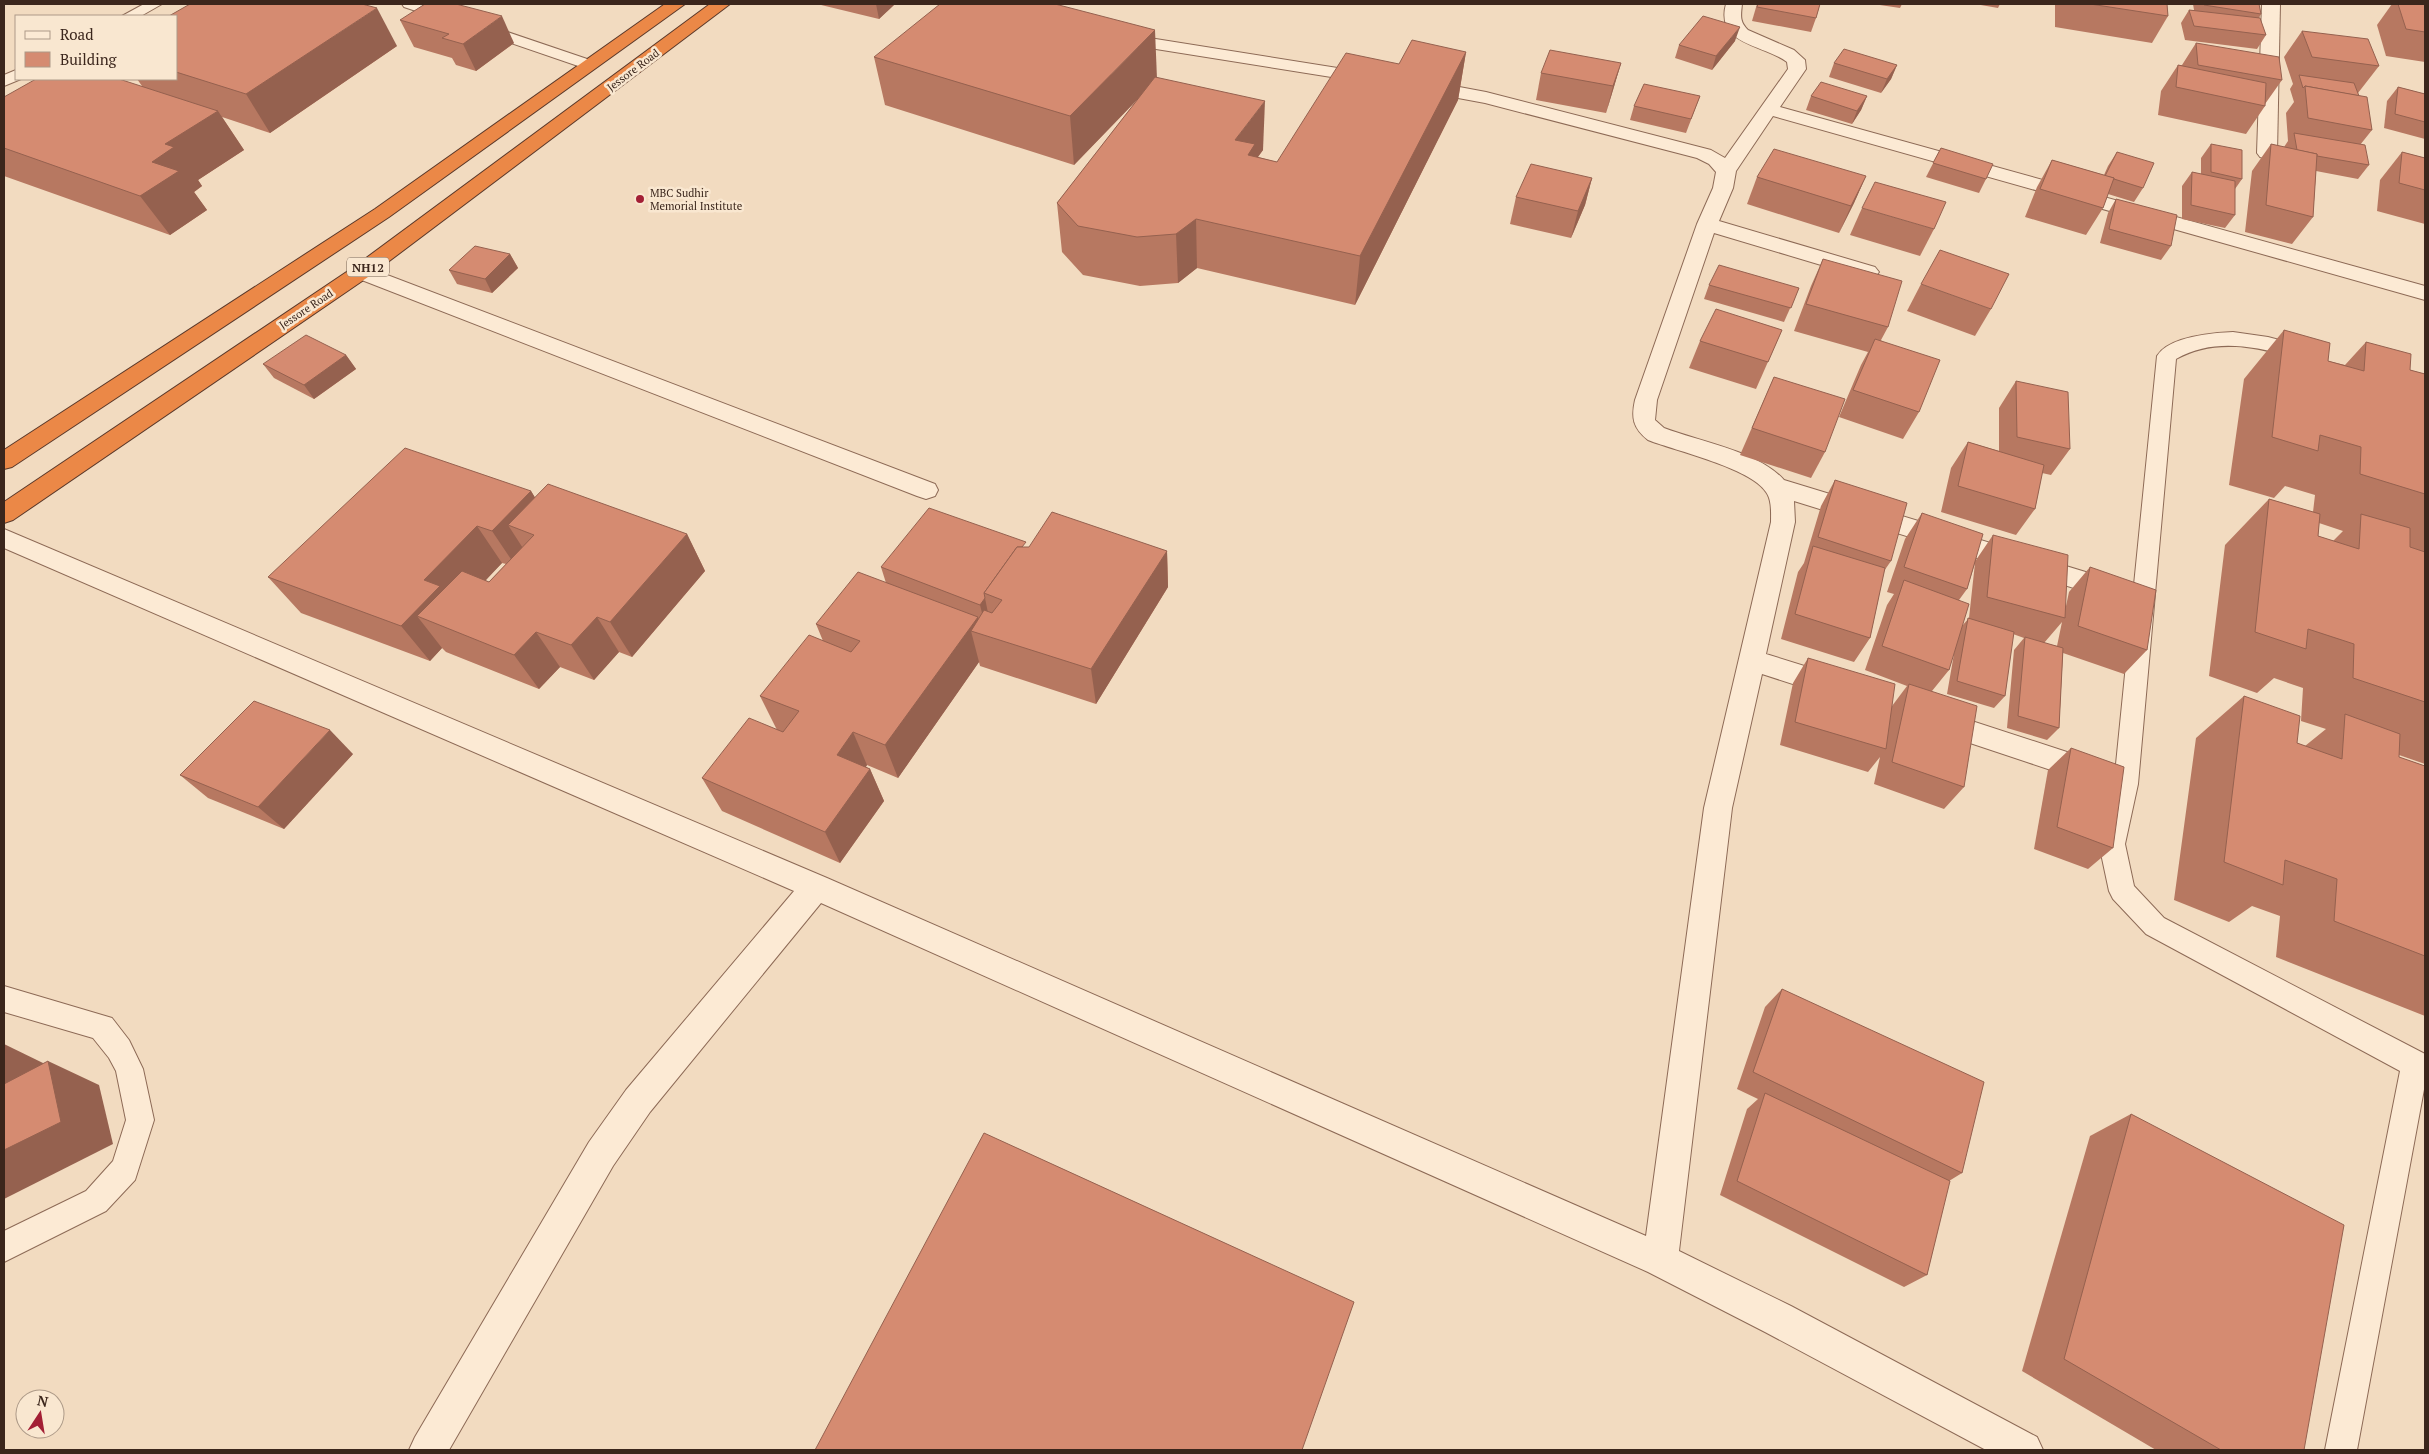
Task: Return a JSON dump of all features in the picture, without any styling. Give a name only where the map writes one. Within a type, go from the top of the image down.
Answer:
[{"type":"highway","name":"NH12","points":[[4,461],[382,213],[676,4]]},
{"type":"highway","name":"Jessore Road","points":[[4,514],[361,272],[721,4]]},
{"type":"street","points":[[1660,1260],[1718,808],[1783,522],[1783,504],[1777,487],[1762,472],[1678,444],[1656,434],[1645,426],[1642,417],[1646,400],[1706,224],[1722,188],[1726,171],[1796,69],[1796,60],[1789,52],[1744,36],[1734,28],[1730,20],[1734,4]]},
{"type":"street","points":[[2267,153],[2271,4]]},
{"type":"street","points":[[1099,34],[1486,98],[1704,154],[1716,160],[1726,171]]},
{"type":"street","points":[[1768,109],[2425,293]]},
{"type":"street","points":[[1706,224],[1888,278]]},
{"type":"street","points":[[361,272],[926,490]]},
{"type":"street","points":[[1777,487],[2093,584]]},
{"type":"street","points":[[4,538],[816,887],[1660,1260],[1787,1324],[2024,1450]]},
{"type":"street","points":[[1753,660],[1855,694]]},
{"type":"street","points":[[1911,712],[2060,761]]},
{"type":"street","points":[[428,1450],[601,1154],[638,1101],[816,887]]},
{"type":"lane","points":[[132,15],[155,4]]},
{"type":"lane","points":[[409,4],[590,65]]},
{"type":"lane","points":[[2321,359],[2293,350],[2240,339],[2213,338],[2182,346],[2168,356],[2126,784],[2112,844],[2122,891],[2155,926],[2420,1066],[2341,1450]]},
{"type":"lane","points":[[4,999],[102,1027],[119,1049],[129,1070],[140,1120],[125,1170],[96,1201],[4,1247]]},
{"type":"building","points":[[190,4],[362,4],[377,8],[246,94],[178,73],[178,15],[171,15]]},
{"type":"building","points":[[425,4],[456,4],[502,16],[463,44],[442,38],[449,34],[400,20]]},
{"type":"building","points":[[940,4],[1055,4],[1155,30],[1070,116],[874,57]]},
{"type":"building","points":[[1758,4],[1820,4],[1816,18],[1757,7]]},
{"type":"building","points":[[2090,4],[2167,4],[2168,16]]},
{"type":"building","points":[[2259,4],[2261,14],[2204,5]]},
{"type":"building","points":[[2398,4],[2425,4],[2425,32],[2406,29]]},
{"type":"building","points":[[2189,10],[2260,18],[2266,35],[2194,26]]},
{"type":"building","points":[[1703,16],[1740,27],[1716,56],[1679,45]]},
{"type":"building","points":[[2302,31],[2368,39],[2379,66],[2312,57]]},
{"type":"building","points":[[1412,40],[1466,52],[1360,256],[1196,219],[1176,234],[1137,237],[1078,226],[1057,203],[1155,77],[1265,101],[1235,140],[1255,144],[1248,155],[1277,162],[1346,53],[1399,64]]},
{"type":"building","points":[[2196,43],[2279,57],[2282,80],[2198,65]]},
{"type":"building","points":[[1844,49],[1897,65],[1887,79],[1834,63]]},
{"type":"building","points":[[1550,50],[1621,63],[1613,86],[1541,73]]},
{"type":"building","points":[[2178,65],[2266,83],[2265,106],[2176,87]]},
{"type":"building","points":[[2299,75],[2354,83],[2359,96],[2305,86],[2303,88]]},
{"type":"building","points":[[34,80],[122,80],[218,111],[165,144],[174,147],[152,162],[179,171],[140,196],[4,148],[4,97]]},
{"type":"building","points":[[1821,82],[1867,96],[1857,111],[1811,96]]},
{"type":"building","points":[[1644,84],[1700,96],[1691,119],[1634,106]]},
{"type":"building","points":[[2305,86],[2367,97],[2372,130],[2308,118]]},
{"type":"building","points":[[2398,87],[2425,94],[2425,122],[2395,114]]},
{"type":"building","points":[[2294,133],[2365,145],[2369,165],[2317,156],[2317,154],[2297,150]]},
{"type":"building","points":[[2211,144],[2242,150],[2242,179],[2211,172]]},
{"type":"building","points":[[2271,144],[2317,154],[2313,217],[2266,205]]},
{"type":"building","points":[[1941,148],[1993,164],[1986,179],[1933,163]]},
{"type":"building","points":[[1774,149],[1866,176],[1851,206],[1757,177]]},
{"type":"building","points":[[2117,152],[2154,163],[2143,188],[2105,176]]},
{"type":"building","points":[[2402,152],[2425,158],[2425,190],[2399,183]]},
{"type":"building","points":[[2052,160],[2114,178],[2103,208],[2040,189]]},
{"type":"building","points":[[1531,164],[1592,178],[1578,211],[1516,197]]},
{"type":"building","points":[[2192,172],[2235,181],[2235,215],[2191,205]]},
{"type":"building","points":[[1875,182],[1946,202],[1934,229],[1862,208]]},
{"type":"building","points":[[2116,199],[2177,215],[2171,246],[2109,229]]},
{"type":"building","points":[[475,246],[510,254],[485,279],[449,270]]},
{"type":"building","points":[[1940,250],[2009,274],[1991,309],[1921,284]]},
{"type":"building","points":[[1823,259],[1902,281],[1888,327],[1806,304]]},
{"type":"building","points":[[1719,265],[1799,288],[1791,308],[1709,285]]},
{"type":"building","points":[[1716,309],[1782,330],[1768,362],[1700,341]]},
{"type":"building","points":[[2284,330],[2330,343],[2328,361],[2364,371],[2366,342],[2411,354],[2410,370],[2425,374],[2425,494],[2360,474],[2361,447],[2320,435],[2318,451],[2272,437]]},
{"type":"building","points":[[306,335],[346,355],[304,385],[263,364]]},
{"type":"building","points":[[1875,339],[1940,360],[1919,412],[1853,390]]},
{"type":"building","points":[[1774,377],[1845,399],[1825,452],[1752,428]]},
{"type":"building","points":[[2016,381],[2068,392],[2070,449],[2017,437]]},
{"type":"building","points":[[1968,442],[2044,465],[2035,509],[1958,486]]},
{"type":"building","points":[[405,448],[531,491],[492,531],[477,526],[424,580],[440,586],[401,626],[268,577]]},
{"type":"building","points":[[1835,480],[1907,503],[1891,561],[1818,537]]},
{"type":"building","points":[[548,484],[687,534],[610,622],[597,617],[571,645],[536,632],[514,655],[417,616],[462,571],[489,582],[534,535],[508,525]]},
{"type":"building","points":[[2269,499],[2320,514],[2318,536],[2359,549],[2361,514],[2410,528],[2410,547],[2425,552],[2425,702],[2353,678],[2354,644],[2308,629],[2306,649],[2255,632]]},
{"type":"building","points":[[929,508],[1026,542],[1022,547],[1017,547],[984,593],[985,598],[980,605],[881,567]]},
{"type":"building","points":[[1052,512],[1167,551],[1091,669],[971,631],[984,610],[992,613],[1002,600],[984,593],[1017,547],[1029,547]]},
{"type":"building","points":[[1922,513],[1983,534],[1967,589],[1904,567]]},
{"type":"building","points":[[1993,535],[2068,555],[2065,618],[1987,597]]},
{"type":"building","points":[[1813,546],[1885,568],[1870,638],[1795,614]]},
{"type":"building","points":[[2090,567],[2156,590],[2147,650],[2078,626]]},
{"type":"building","points":[[858,572],[978,617],[885,745],[853,732],[837,755],[870,769],[825,832],[702,778],[749,718],[783,732],[799,711],[760,696],[809,635],[851,652],[860,641],[816,624]]},
{"type":"building","points":[[1904,580],[1969,604],[1949,670],[1882,646]]},
{"type":"building","points":[[1968,618],[2014,632],[2005,696],[1957,681]]},
{"type":"building","points":[[2025,637],[2063,648],[2059,728],[2018,716]]},
{"type":"building","points":[[1808,658],[1895,684],[1886,749],[1795,722]]},
{"type":"building","points":[[1909,684],[1977,706],[1964,787],[1892,762]]},
{"type":"building","points":[[2244,696],[2300,716],[2297,743],[2342,759],[2345,714],[2400,734],[2399,757],[2425,766],[2425,956],[2334,921],[2337,879],[2285,860],[2283,885],[2224,862]]},
{"type":"building","points":[[254,701],[330,730],[258,807],[180,775]]},
{"type":"building","points":[[2071,748],[2124,767],[2113,848],[2057,827]]},
{"type":"building","points":[[1782,989],[1984,1082],[1962,1173],[1753,1072]]},
{"type":"building","points":[[48,1061],[61,1122],[4,1150],[4,1084]]},
{"type":"building","points":[[1765,1093],[1950,1181],[1927,1275],[1737,1181]]},
{"type":"building","points":[[2131,1114],[2344,1225],[2304,1450],[2221,1450],[2064,1359]]},
{"type":"building","points":[[984,1133],[1354,1302],[1302,1450],[815,1450]]},
{"type":"place","name":"MBC Sudhir Memorial Institute","points":[[640,199]]}]
